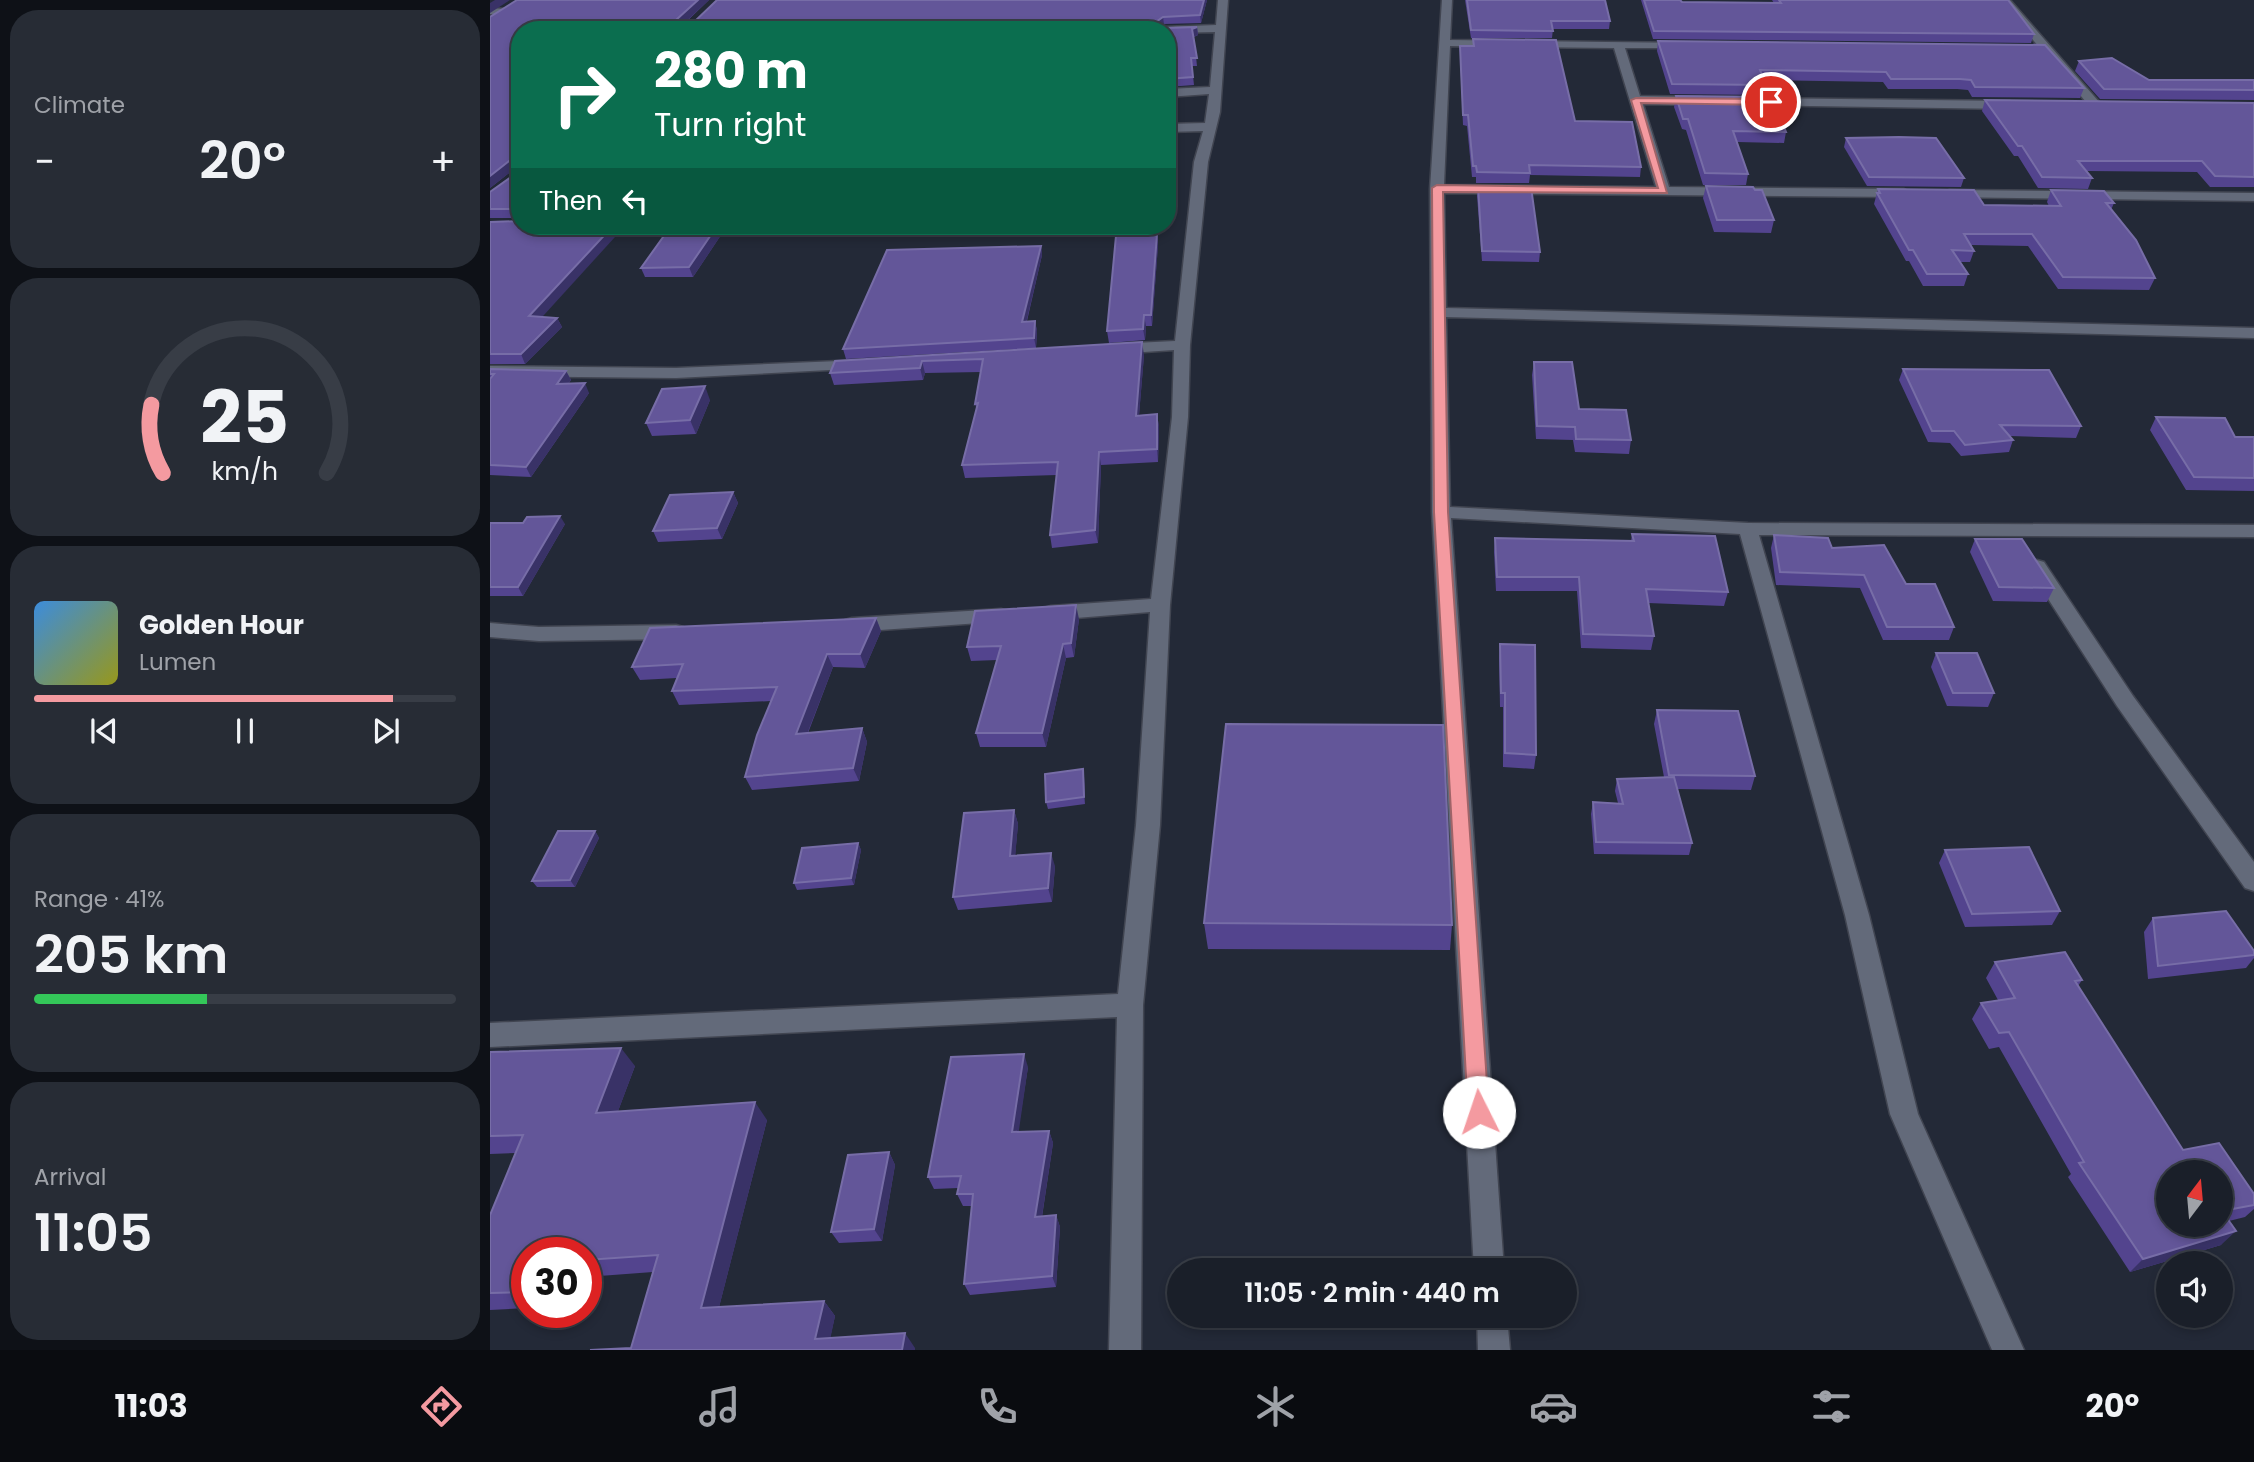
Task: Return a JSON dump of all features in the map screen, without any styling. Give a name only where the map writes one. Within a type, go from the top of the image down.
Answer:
[{"type":"street","points":[[1125,1350],[1130,1005],[1148,825],[1160,605],[1180,417],[1182,345],[1201,162],[1211,127],[1216,90],[1223,0]]},
{"type":"street","points":[[1447,0],[1447,43],[1437,188],[1441,312],[1441,512],[1488,1258]]},
{"type":"street","points":[[2004,0],[2102,106],[2082,106]]},
{"type":"street","points":[[490,11],[510,9],[490,21]]},
{"type":"street","points":[[1176,30],[1221,28]]},
{"type":"street","points":[[1447,43],[1702,45]]},
{"type":"street","points":[[1618,44],[1664,191]]},
{"type":"street","points":[[2035,49],[2048,49]]},
{"type":"street","points":[[1176,92],[1216,90]]},
{"type":"street","points":[[1636,100],[1719,101]]},
{"type":"street","points":[[1733,102],[2026,105]]},
{"type":"street","points":[[1176,128],[1211,127]]},
{"type":"street","points":[[1437,188],[2254,197]]},
{"type":"street","points":[[1441,312],[2254,333]]},
{"type":"street","points":[[1100,350],[1182,345]]},
{"type":"street","points":[[490,370],[586,375],[773,370],[882,363]]},
{"type":"street","points":[[1441,512],[1748,529],[2254,531]]},
{"type":"street","points":[[1748,529],[1857,915],[1904,1114],[2008,1350]]},
{"type":"street","points":[[2013,529],[2125,701],[2254,881]]},
{"type":"street","points":[[831,626],[1160,605]]},
{"type":"street","points":[[490,631],[538,634],[697,632]]},
{"type":"street","points":[[490,1035],[1130,1005]]},
{"type":"street","points":[[1493,1328],[1494,1350]]},
{"type":"building","points":[[517,0],[698,0],[676,21],[511,21],[511,159],[490,176],[490,17]]},
{"type":"building","points":[[717,0],[1204,0],[1200,15],[1163,17],[1157,21],[695,21]]},
{"type":"building","points":[[1467,0],[1605,0],[1610,21],[1551,21],[1553,31],[1471,30]]},
{"type":"building","points":[[1644,0],[1781,3],[1779,0],[2008,0],[2034,34],[1654,31]]},
{"type":"building","points":[[1197,27],[1192,29],[1197,58],[1191,58],[1193,77],[1176,78],[1176,28]]},
{"type":"building","points":[[1473,39],[1556,40],[1575,121],[1632,122],[1641,167],[1529,165],[1530,173],[1477,172],[1476,166],[1473,166],[1468,115],[1463,115],[1460,46],[1474,46]]},
{"type":"building","points":[[1658,41],[2045,45],[2084,88],[1975,87],[1971,80],[1891,79],[1886,72],[1760,70],[1766,85],[1672,84]]},
{"type":"building","points":[[2112,58],[2149,80],[2254,80],[2254,90],[2104,89],[2079,61]]},
{"type":"building","points":[[1676,96],[1772,97],[1786,132],[1733,131],[1748,174],[1705,173],[1688,119],[1683,119]]},
{"type":"building","points":[[1985,100],[2254,103],[2254,177],[2215,176],[2202,161],[2078,161],[2092,178],[2042,177],[2022,146],[2018,146]]},
{"type":"building","points":[[1846,138],[1936,138],[1964,178],[1869,177]]},
{"type":"building","points":[[511,177],[511,209],[490,209],[490,192]]},
{"type":"building","points":[[1478,186],[1531,187],[1540,252],[1482,251]]},
{"type":"building","points":[[1706,186],[1753,187],[1755,190],[1762,190],[1774,220],[1717,220]]},
{"type":"building","points":[[1878,189],[1974,190],[1984,205],[2061,206],[2051,190],[2104,191],[2114,203],[2106,203],[2136,240],[2155,278],[2063,277],[2032,234],[1964,234],[1974,251],[1952,250],[1968,274],[1927,274],[1913,250],[1909,250],[1877,193],[1880,193]]},
{"type":"building","points":[[511,221],[511,235],[605,235],[529,316],[557,318],[521,354],[490,354],[490,222]]},
{"type":"building","points":[[665,235],[711,235],[689,267],[641,268]]},
{"type":"building","points":[[1157,235],[1151,315],[1144,315],[1143,329],[1107,331],[1116,236]]},
{"type":"building","points":[[1041,246],[1022,322],[1035,321],[1034,338],[843,349],[887,250]]},
{"type":"building","points":[[1142,342],[1136,416],[1157,414],[1157,449],[1099,452],[1095,530],[1050,535],[1058,462],[962,465],[978,403],[975,404],[983,359],[922,361],[920,368],[830,373],[835,361]]},
{"type":"building","points":[[1534,362],[1572,362],[1579,409],[1626,410],[1631,440],[1576,439],[1575,427],[1537,426]]},
{"type":"building","points":[[490,369],[566,371],[557,384],[585,383],[526,467],[490,465],[490,379],[494,374],[490,374]]},
{"type":"building","points":[[1903,369],[2049,370],[2081,426],[2000,425],[2013,440],[1965,445],[1954,431],[1932,431]]},
{"type":"building","points":[[705,386],[690,420],[646,423],[662,389]]},
{"type":"building","points":[[2156,417],[2225,418],[2235,437],[2254,437],[2254,478],[2194,477]]},
{"type":"building","points":[[733,492],[717,528],[653,531],[670,495]]},
{"type":"building","points":[[560,516],[518,587],[490,587],[490,523],[523,523],[527,517]]},
{"type":"building","points":[[1632,534],[1715,536],[1728,592],[1646,589],[1654,636],[1583,634],[1579,577],[1497,577],[1495,538],[1634,541]]},
{"type":"building","points":[[1774,535],[1828,538],[1832,548],[1884,545],[1906,584],[1935,584],[1954,627],[1887,627],[1864,575],[1780,572]]},
{"type":"building","points":[[1975,539],[2022,539],[2054,588],[1999,587]]},
{"type":"building","points":[[1076,605],[1071,643],[1063,644],[1042,733],[976,733],[1001,646],[967,647],[975,611]]},
{"type":"building","points":[[876,618],[860,654],[827,654],[796,734],[862,728],[853,768],[745,777],[757,735],[777,687],[672,691],[683,664],[632,667],[650,628]]},
{"type":"building","points":[[1500,644],[1535,645],[1536,755],[1505,753],[1505,693],[1501,693]]},
{"type":"building","points":[[1936,653],[1977,653],[1994,693],[1953,693]]},
{"type":"building","points":[[1657,710],[1738,711],[1755,776],[1669,775]]},
{"type":"building","points":[[1226,724],[1443,725],[1452,925],[1204,923]]},
{"type":"building","points":[[1083,769],[1084,797],[1046,802],[1045,774]]},
{"type":"building","points":[[1674,777],[1692,843],[1596,842],[1593,802],[1623,804],[1617,779]]},
{"type":"building","points":[[1014,810],[1010,856],[1051,853],[1048,888],[953,897],[964,813]]},
{"type":"building","points":[[558,831],[595,831],[570,880],[532,881]]},
{"type":"building","points":[[858,843],[851,878],[794,883],[802,848]]},
{"type":"building","points":[[2029,847],[2060,911],[1972,914],[1945,850]]},
{"type":"building","points":[[2226,911],[2254,951],[2254,955],[2158,966],[2153,918]]},
{"type":"building","points":[[2065,952],[2082,980],[2075,981],[2183,1150],[2219,1143],[2231,1160],[2156,1160],[2156,1237],[2216,1237],[2170,1251],[2156,1251],[2156,1255],[2143,1259],[2079,1163],[2084,1162],[2009,1032],[1999,1033],[1981,1003],[2015,998],[1995,962]]},
{"type":"building","points":[[621,1048],[596,1113],[755,1102],[701,1308],[824,1301],[815,1339],[905,1333],[902,1350],[590,1350],[631,1348],[658,1255],[602,1259],[602,1237],[511,1237],[511,1292],[490,1293],[490,1215],[523,1135],[490,1136],[490,1052]]},
{"type":"building","points":[[1024,1054],[1012,1132],[1049,1131],[1035,1217],[1056,1215],[1052,1276],[964,1284],[973,1194],[957,1194],[961,1176],[928,1177],[951,1057]]},
{"type":"building","points":[[889,1152],[874,1229],[831,1232],[848,1155]]},
{"type":"building","points":[[2233,1163],[2254,1194],[2254,1205],[2233,1209]]},
{"type":"route","points":[[1479,1112],[1441,512],[1441,312],[1437,188],[1664,191],[1636,100],[1771,102]]}]
